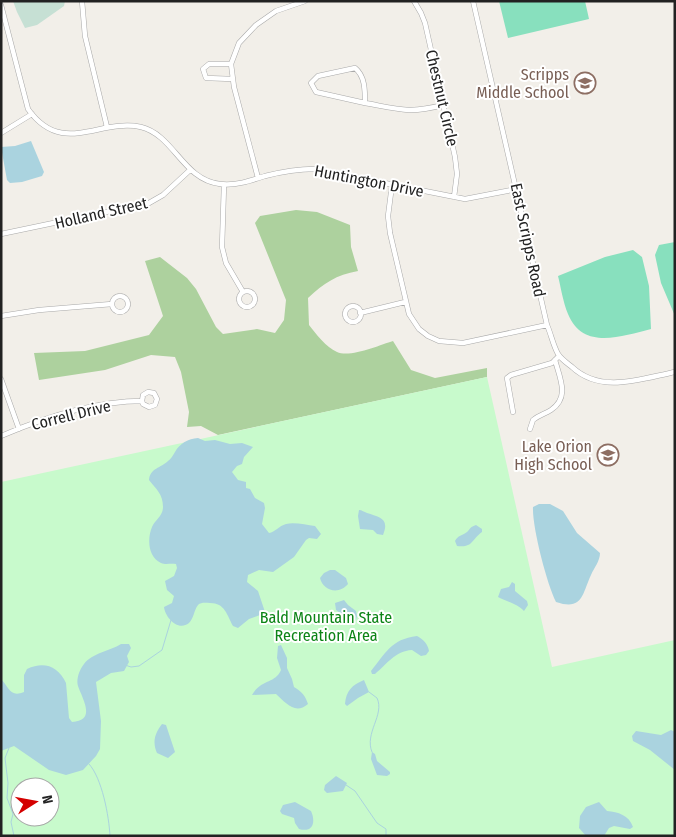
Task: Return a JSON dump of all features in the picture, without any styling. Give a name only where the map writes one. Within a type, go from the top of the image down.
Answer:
[{"type":"street","points":[[82,1],[85,36],[107,127]]},
{"type":"street","points":[[258,178],[232,79],[231,64],[239,43],[256,25],[276,10],[306,1]]},
{"type":"street","name":"Chestnut Circle","points":[[414,1],[425,23],[456,163],[454,197]]},
{"type":"street","name":"East Scripps Road","points":[[473,1],[547,325],[559,356],[577,372],[591,380],[623,382],[675,372]]},
{"type":"street","points":[[1,5],[23,96],[32,114],[1,134]]},
{"type":"street","points":[[231,64],[209,64],[203,69],[206,78],[232,79]]},
{"type":"street","points":[[365,102],[365,90],[361,73],[355,68],[318,76],[310,83],[316,92],[365,102],[410,111],[443,105]]},
{"type":"street","name":"Huntington Drive","points":[[32,114],[46,126],[66,133],[79,134],[122,125],[146,128],[158,135],[190,170],[204,180],[224,185],[232,185],[293,170],[314,169],[464,199],[517,189]]},
{"type":"street","name":"Holland Street","points":[[1,234],[141,206],[163,195],[190,170]]},
{"type":"street","points":[[224,185],[222,247],[226,263],[242,292]]},
{"type":"street","points":[[392,185],[388,216],[390,233],[405,302],[409,314],[419,329],[439,341],[453,344],[547,325]]},
{"type":"street","points":[[360,313],[405,302]]},
{"type":"street","points":[[1,316],[39,310],[112,304]]},
{"type":"street","points":[[513,412],[507,378],[511,375],[544,366],[559,356]]},
{"type":"street","points":[[530,429],[533,420],[549,412],[561,401],[563,393],[555,360]]},
{"type":"street","points":[[1,379],[19,429]]},
{"type":"street","name":"Correll Drive","points":[[1,436],[67,413],[142,401]]},
{"type":"green space","points":[[13,1],[65,1],[64,6],[37,25],[25,28]]},
{"type":"green space","points":[[499,1],[585,1],[589,19],[508,38]]},
{"type":"green space","points":[[296,210],[317,212],[350,225],[351,247],[358,271],[331,280],[308,298],[309,325],[325,344],[337,352],[349,353],[393,341],[411,370],[435,378],[487,368],[487,377],[218,435],[201,426],[187,427],[189,412],[181,372],[175,357],[151,355],[105,370],[39,380],[34,353],[85,351],[149,335],[163,316],[145,261],[160,257],[187,278],[196,289],[216,327],[223,334],[257,329],[275,333],[284,320],[286,300],[255,223],[260,216]]},
{"type":"green space","points":[[675,242],[675,316],[661,283],[655,255],[659,245]]},
{"type":"green space","points":[[633,250],[642,257],[649,286],[651,329],[628,335],[604,338],[593,337],[583,333],[575,326],[568,314],[558,276],[605,257]]},
{"type":"green space","name":"Bald Mountain State Recreation Area","points":[[487,377],[552,667],[675,640],[675,836],[1,836],[1,482]]},
{"type":"water","points":[[31,141],[44,172],[42,176],[22,182],[10,183],[7,180],[1,147],[15,146]]},
{"type":"water","points":[[198,438],[205,441],[215,440],[230,444],[242,443],[253,447],[244,457],[242,464],[237,466],[232,472],[238,480],[246,482],[246,488],[250,489],[255,498],[264,503],[262,524],[269,533],[286,524],[293,523],[315,526],[321,534],[317,539],[309,538],[306,540],[294,557],[273,572],[259,570],[248,575],[247,582],[258,591],[265,612],[249,619],[238,628],[233,626],[222,607],[210,603],[198,605],[191,621],[185,625],[177,625],[169,619],[164,607],[172,603],[174,596],[167,590],[165,581],[174,576],[177,568],[176,564],[161,563],[153,557],[151,552],[150,532],[153,524],[162,513],[163,502],[157,489],[149,480],[151,473],[170,459],[182,444],[188,440]]},
{"type":"water","points":[[539,504],[550,504],[563,511],[577,533],[600,553],[598,562],[583,594],[577,602],[572,604],[556,602],[548,582],[537,541],[533,516],[533,507]]},
{"type":"water","points":[[359,510],[382,519],[385,525],[383,535],[377,534],[373,530],[360,529]]},
{"type":"water","points":[[476,525],[482,529],[482,532],[469,545],[457,546],[455,541],[457,538]]},
{"type":"water","points":[[330,570],[335,570],[346,578],[348,584],[340,590],[328,589],[324,586],[320,578]]},
{"type":"water","points":[[512,582],[515,584],[515,591],[527,601],[528,605],[524,611],[515,604],[498,597],[501,589],[509,587]]},
{"type":"water","points":[[344,600],[356,611],[356,620],[352,621],[345,618],[336,610],[335,603]]},
{"type":"water","points":[[417,636],[428,646],[429,651],[426,655],[421,656],[412,650],[406,651],[392,659],[375,674],[372,674],[371,671],[389,648],[401,640]]},
{"type":"water","points":[[121,644],[129,644],[131,648],[127,656],[129,662],[124,671],[111,673],[96,682],[101,721],[100,749],[83,770],[66,775],[49,770],[14,746],[1,751],[1,679],[10,691],[16,694],[24,692],[24,675],[27,669],[45,665],[55,669],[66,683],[69,718],[72,722],[80,721],[86,713],[77,684],[81,669],[87,660]]},
{"type":"water","points":[[281,645],[287,658],[287,668],[294,687],[306,698],[308,704],[303,707],[295,708],[287,704],[276,694],[252,695],[259,686],[275,678],[281,670],[277,658],[278,646]]},
{"type":"water","points":[[364,680],[369,692],[347,706],[345,704],[348,692],[353,686]]},
{"type":"water","points":[[162,724],[166,725],[175,752],[168,758],[157,753],[155,745],[156,734]]},
{"type":"water","points":[[671,730],[675,732],[675,770],[650,750],[633,741],[632,736],[636,731],[661,735]]},
{"type":"water","points":[[372,752],[375,754],[377,761],[390,774],[387,776],[377,775],[371,759]]},
{"type":"water","points":[[336,776],[347,783],[343,791],[327,793],[324,790],[325,785]]},
{"type":"water","points":[[295,802],[311,811],[313,823],[310,828],[299,829],[294,818],[282,814],[280,811],[283,805]]},
{"type":"water","points":[[599,802],[607,811],[619,813],[626,817],[633,827],[630,829],[614,826],[609,828],[604,836],[586,836],[579,828],[580,816],[586,807]]},
{"type":"waterway","points":[[125,665],[131,667],[139,666],[162,650],[171,620]]},
{"type":"waterway","points":[[369,692],[377,698],[379,704],[371,738],[372,752]]},
{"type":"waterway","points":[[9,748],[5,758],[8,783],[7,798],[13,814],[11,822],[14,836]]},
{"type":"waterway","points":[[89,764],[94,770],[101,788],[110,836]]},
{"type":"waterway","points":[[346,785],[355,791],[377,823],[386,829],[386,836]]},
{"type":"place","name":"Scripps Middle School","points":[[585,83]]},
{"type":"place","name":"Lake Orion High School","points":[[608,455]]}]
